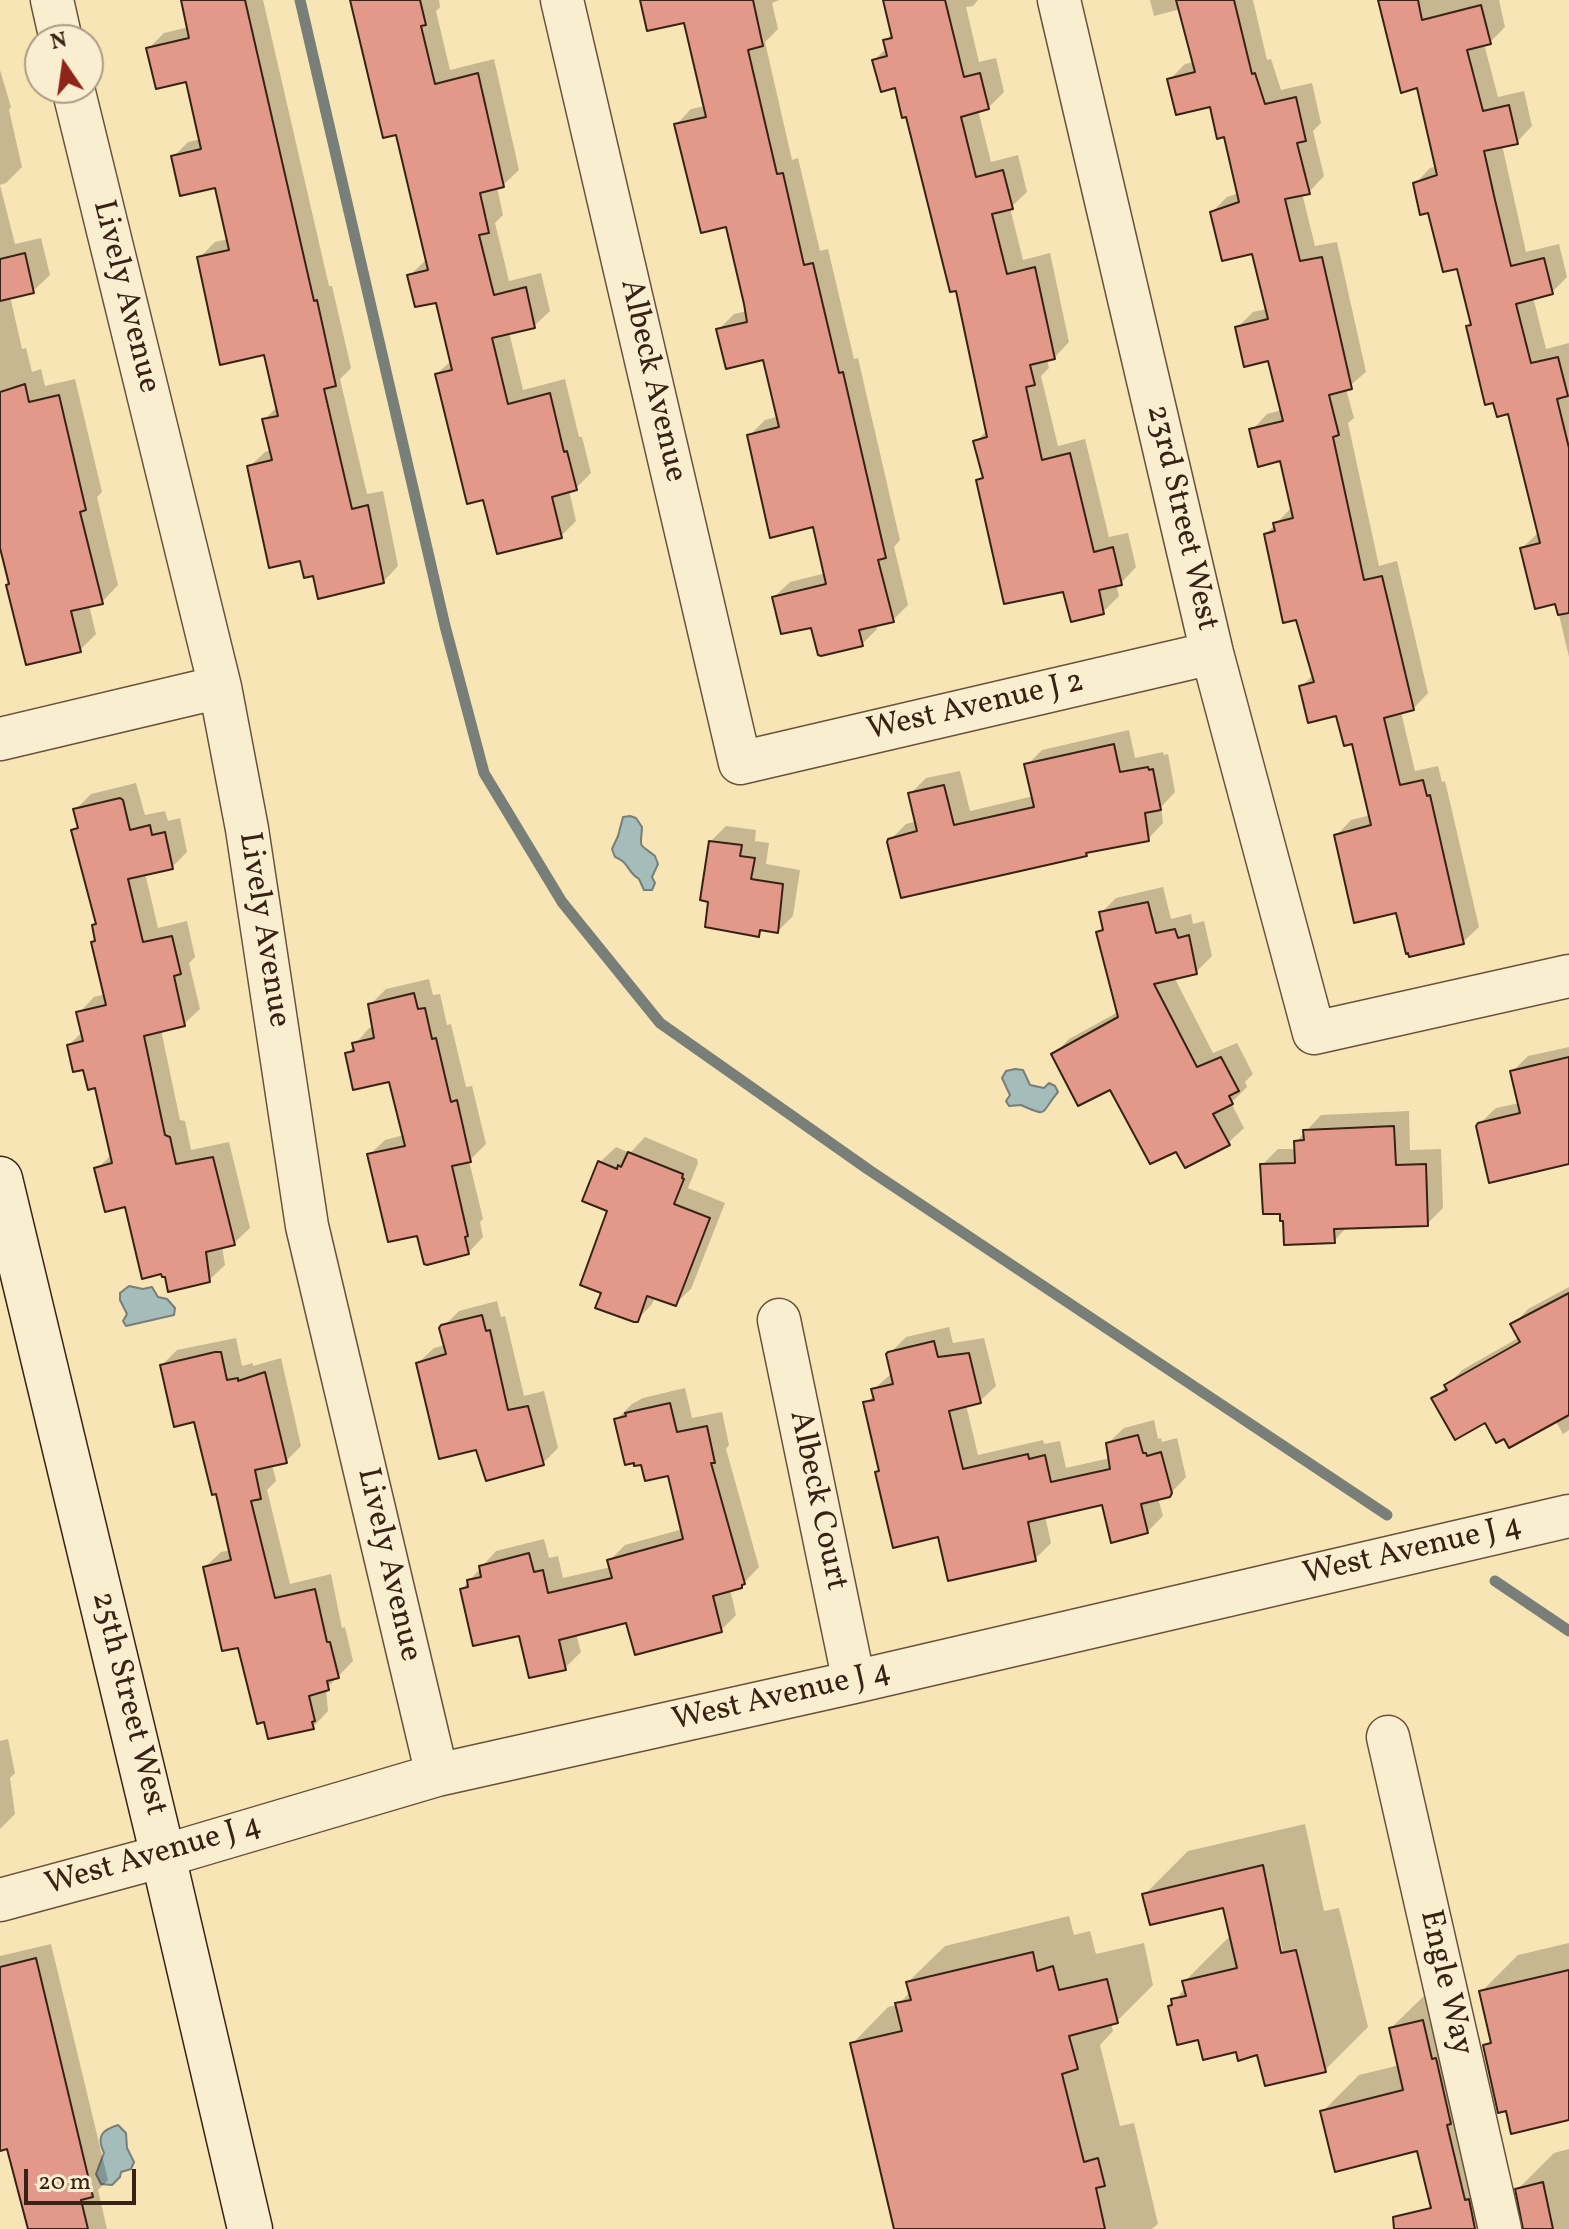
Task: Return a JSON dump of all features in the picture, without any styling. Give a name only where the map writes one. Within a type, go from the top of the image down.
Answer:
[{"type":"street","points":[[52,0],[57,24]]},
{"type":"street","name":"Albeck Avenue","points":[[562,0],[740,763]]},
{"type":"street","name":"23rd Street West","points":[[1059,0],[1212,653],[1314,1033],[1569,976]]},
{"type":"street","name":"Lively Avenue","points":[[77,104],[220,687],[247,829],[307,1226],[437,1775]]},
{"type":"street","name":"West Avenue J 2","points":[[740,763],[1212,653]]},
{"type":"street","points":[[0,739],[220,687]]},
{"type":"street","name":"25th Street West","points":[[0,1179],[250,2229]]},
{"type":"street","name":"Albeck Court","points":[[779,1320],[854,1682]]},
{"type":"street","name":"West Avenue J 4","points":[[0,1900],[163,1856],[437,1775],[1569,1516]]},
{"type":"street","name":"Engle Way","points":[[1388,1737],[1500,2229]]},
{"type":"water","points":[[623,817],[636,818],[642,827],[641,844],[655,856],[658,864],[652,877],[655,883],[652,890],[644,890],[639,879],[615,857],[612,849]]},
{"type":"water","points":[[1023,1070],[1030,1085],[1044,1088],[1049,1083],[1055,1086],[1058,1092],[1043,1111],[1021,1105],[1009,1106],[1006,1101],[1010,1095],[1002,1078],[1006,1071]]},
{"type":"water","points":[[129,1286],[152,1287],[158,1297],[167,1299],[175,1308],[174,1315],[126,1326],[123,1321],[127,1314],[120,1293]]},
{"type":"water","points":[[118,2125],[126,2133],[127,2148],[134,2162],[131,2169],[121,2172],[112,2185],[101,2184],[96,2174],[104,2153],[102,2134]]},
{"type":"building","points":[[181,0],[245,0],[336,386],[324,389],[352,509],[368,505],[384,583],[318,599],[313,576],[304,578],[300,561],[269,568],[247,466],[272,460],[262,419],[278,416],[264,355],[220,365],[197,257],[229,250],[215,188],[180,196],[171,156],[201,149],[186,82],[156,89],[146,48],[189,38]]},
{"type":"building","points":[[350,0],[420,0],[426,25],[421,26],[435,84],[478,73],[504,187],[480,193],[489,233],[479,235],[494,295],[526,287],[535,328],[492,338],[508,404],[550,393],[577,490],[552,497],[562,538],[497,554],[483,500],[467,504],[435,374],[452,370],[436,303],[415,307],[407,275],[428,270],[396,135],[383,138]]},
{"type":"building","points":[[640,0],[753,0],[763,46],[748,50],[777,174],[783,173],[804,265],[813,263],[839,373],[843,372],[886,558],[878,560],[894,622],[859,630],[863,646],[821,656],[818,655],[811,628],[781,634],[772,597],[826,584],[813,527],[770,538],[747,435],[779,427],[763,360],[726,369],[716,329],[747,322],[726,227],[701,233],[674,124],[706,117],[684,23],[647,31]]},
{"type":"building","points":[[883,0],[945,0],[964,77],[980,73],[989,109],[961,117],[976,177],[1003,170],[1013,209],[992,214],[1007,274],[1035,267],[1055,359],[1030,365],[1035,385],[1026,387],[1042,460],[1070,453],[1094,552],[1113,547],[1122,585],[1099,590],[1104,614],[1071,622],[1063,592],[1004,604],[976,480],[983,478],[973,441],[987,437],[956,291],[950,292],[906,117],[902,118],[895,88],[881,92],[872,60],[887,56],[883,40],[892,38]]},
{"type":"building","points":[[1176,0],[1234,0],[1252,74],[1255,73],[1265,104],[1296,97],[1306,141],[1297,143],[1310,194],[1285,199],[1300,261],[1322,257],[1352,389],[1329,395],[1339,435],[1333,437],[1364,580],[1382,576],[1414,710],[1384,718],[1400,785],[1423,780],[1427,796],[1430,795],[1464,944],[1409,957],[1396,913],[1354,923],[1334,835],[1371,825],[1352,744],[1344,746],[1336,716],[1308,723],[1299,686],[1314,682],[1296,620],[1283,623],[1264,534],[1275,531],[1273,523],[1293,518],[1280,461],[1258,467],[1249,429],[1283,421],[1268,361],[1244,367],[1235,327],[1268,319],[1252,254],[1222,261],[1210,212],[1239,202],[1224,137],[1217,139],[1210,107],[1176,115],[1167,79],[1195,72]]},
{"type":"building","points":[[1378,0],[1418,0],[1422,20],[1481,5],[1491,44],[1467,50],[1483,111],[1509,105],[1518,144],[1484,151],[1511,266],[1544,258],[1553,294],[1516,304],[1531,363],[1558,357],[1568,396],[1557,399],[1569,448],[1569,613],[1558,615],[1555,604],[1535,609],[1520,548],[1540,543],[1508,414],[1497,417],[1493,403],[1485,405],[1466,326],[1471,325],[1457,269],[1443,272],[1428,213],[1420,215],[1413,183],[1437,175],[1417,88],[1401,93]]},
{"type":"building","points":[[25,253],[34,293],[0,301],[0,259]]},
{"type":"building","points":[[25,384],[29,402],[59,395],[86,510],[80,512],[103,604],[71,611],[81,652],[26,665],[0,548],[0,392]]},
{"type":"building","points":[[1114,744],[1120,772],[1148,767],[1149,770],[1153,769],[1161,810],[1145,813],[1149,841],[1086,853],[1087,856],[901,898],[887,842],[888,839],[917,831],[908,793],[944,785],[954,825],[1034,807],[1024,764]]},
{"type":"building","points":[[120,798],[130,830],[150,825],[152,835],[165,832],[173,869],[128,879],[143,942],[172,936],[181,974],[174,976],[185,1026],[144,1036],[165,1135],[170,1137],[176,1164],[213,1157],[235,1245],[206,1252],[210,1282],[168,1292],[165,1277],[161,1274],[142,1279],[125,1207],[105,1212],[94,1168],[112,1163],[95,1088],[88,1090],[83,1070],[73,1072],[67,1045],[83,1041],[76,1012],[106,1005],[91,942],[95,941],[92,925],[96,924],[71,830],[78,828],[73,809]]},
{"type":"building","points":[[709,841],[742,845],[740,856],[755,858],[751,879],[783,884],[778,933],[760,930],[759,937],[705,927],[708,902],[700,900]]},
{"type":"building","points":[[1148,902],[1156,933],[1175,929],[1178,938],[1189,935],[1197,974],[1154,984],[1197,1067],[1221,1057],[1239,1091],[1229,1096],[1233,1104],[1213,1114],[1230,1145],[1185,1168],[1176,1152],[1150,1164],[1110,1090],[1078,1106],[1051,1054],[1118,1017],[1096,932],[1103,930],[1099,912]]},
{"type":"building","points":[[414,993],[418,1009],[425,1008],[432,1039],[436,1038],[451,1102],[457,1100],[471,1162],[452,1166],[468,1236],[465,1237],[469,1254],[427,1265],[424,1264],[417,1236],[388,1242],[367,1154],[405,1146],[389,1082],[353,1090],[345,1053],[354,1051],[352,1043],[374,1038],[368,1004]]},
{"type":"building","points":[[1569,1057],[1569,1164],[1489,1183],[1476,1126],[1520,1113],[1510,1071]]},
{"type":"building","points":[[1394,1126],[1396,1165],[1426,1164],[1428,1226],[1334,1229],[1335,1243],[1284,1245],[1280,1214],[1263,1214],[1260,1164],[1295,1163],[1294,1141],[1304,1140],[1303,1130]]},
{"type":"building","points":[[628,1152],[683,1174],[674,1204],[710,1218],[676,1306],[647,1296],[638,1322],[595,1308],[601,1293],[580,1285],[607,1211],[582,1201],[598,1161],[617,1169]]},
{"type":"building","points":[[1569,1293],[1569,1415],[1509,1448],[1504,1439],[1496,1443],[1485,1423],[1455,1440],[1431,1398],[1447,1390],[1444,1385],[1520,1342],[1510,1324]]},
{"type":"building","points":[[482,1315],[486,1331],[490,1330],[508,1410],[528,1406],[544,1465],[486,1481],[476,1450],[439,1459],[416,1363],[446,1354],[439,1328],[441,1325]]},
{"type":"building","points":[[934,1341],[938,1357],[969,1353],[981,1403],[949,1411],[963,1469],[1028,1454],[1029,1459],[1045,1455],[1051,1482],[1110,1469],[1106,1443],[1138,1435],[1143,1453],[1147,1456],[1161,1452],[1172,1493],[1170,1497],[1141,1504],[1148,1533],[1111,1543],[1102,1505],[1028,1522],[1036,1561],[948,1581],[938,1537],[893,1548],[863,1402],[874,1400],[871,1389],[893,1384],[888,1352]]},
{"type":"building","points":[[221,1352],[227,1380],[238,1378],[238,1381],[265,1372],[287,1463],[255,1470],[261,1499],[251,1501],[275,1598],[315,1589],[339,1678],[327,1681],[329,1690],[309,1696],[314,1729],[268,1739],[264,1722],[257,1724],[238,1648],[222,1651],[203,1567],[231,1560],[216,1494],[212,1495],[194,1422],[174,1427],[160,1365]]},
{"type":"building","points":[[670,1403],[677,1432],[707,1426],[715,1463],[711,1463],[745,1584],[742,1588],[713,1596],[722,1632],[635,1655],[626,1623],[559,1640],[566,1670],[529,1678],[519,1636],[473,1646],[460,1589],[468,1587],[467,1580],[481,1577],[479,1566],[529,1553],[534,1572],[543,1570],[548,1593],[612,1578],[607,1560],[683,1539],[668,1476],[645,1481],[641,1465],[625,1465],[614,1419],[626,1416],[625,1413]]},
{"type":"building","points":[[1263,1865],[1281,1953],[1296,1950],[1326,2072],[1265,2086],[1257,2055],[1238,2061],[1236,2052],[1203,2060],[1198,2040],[1177,2045],[1168,2006],[1172,2005],[1171,1999],[1186,1996],[1182,1981],[1237,1968],[1223,1908],[1150,1925],[1142,1894]]},
{"type":"building","points":[[1033,1952],[1037,1971],[1053,1966],[1059,1990],[1107,1979],[1118,2023],[1069,2036],[1078,2069],[1062,2074],[1084,2162],[1098,2158],[1105,2186],[1096,2188],[1105,2229],[894,2229],[850,2043],[902,2031],[895,2003],[911,2000],[906,1982]]},
{"type":"building","points":[[36,1958],[93,2197],[81,2200],[88,2229],[28,2229],[7,2149],[0,2151],[0,1967]]},
{"type":"building","points":[[1569,1970],[1569,2120],[1511,2134],[1506,2111],[1498,2113],[1483,2045],[1491,2043],[1479,1991]]},
{"type":"building","points":[[1423,2020],[1432,2059],[1436,2058],[1451,2124],[1447,2125],[1475,2229],[1394,2229],[1393,2217],[1431,2208],[1417,2151],[1335,2172],[1320,2111],[1403,2090],[1389,2028]]},
{"type":"building","points":[[1543,2182],[1553,2229],[1523,2229],[1515,2189]]},
{"type":"waterway","points":[[300,0],[445,626],[484,773],[562,902],[660,1023],[869,1170],[1387,1515]]},
{"type":"waterway","points":[[1495,1581],[1569,1631]]}]
